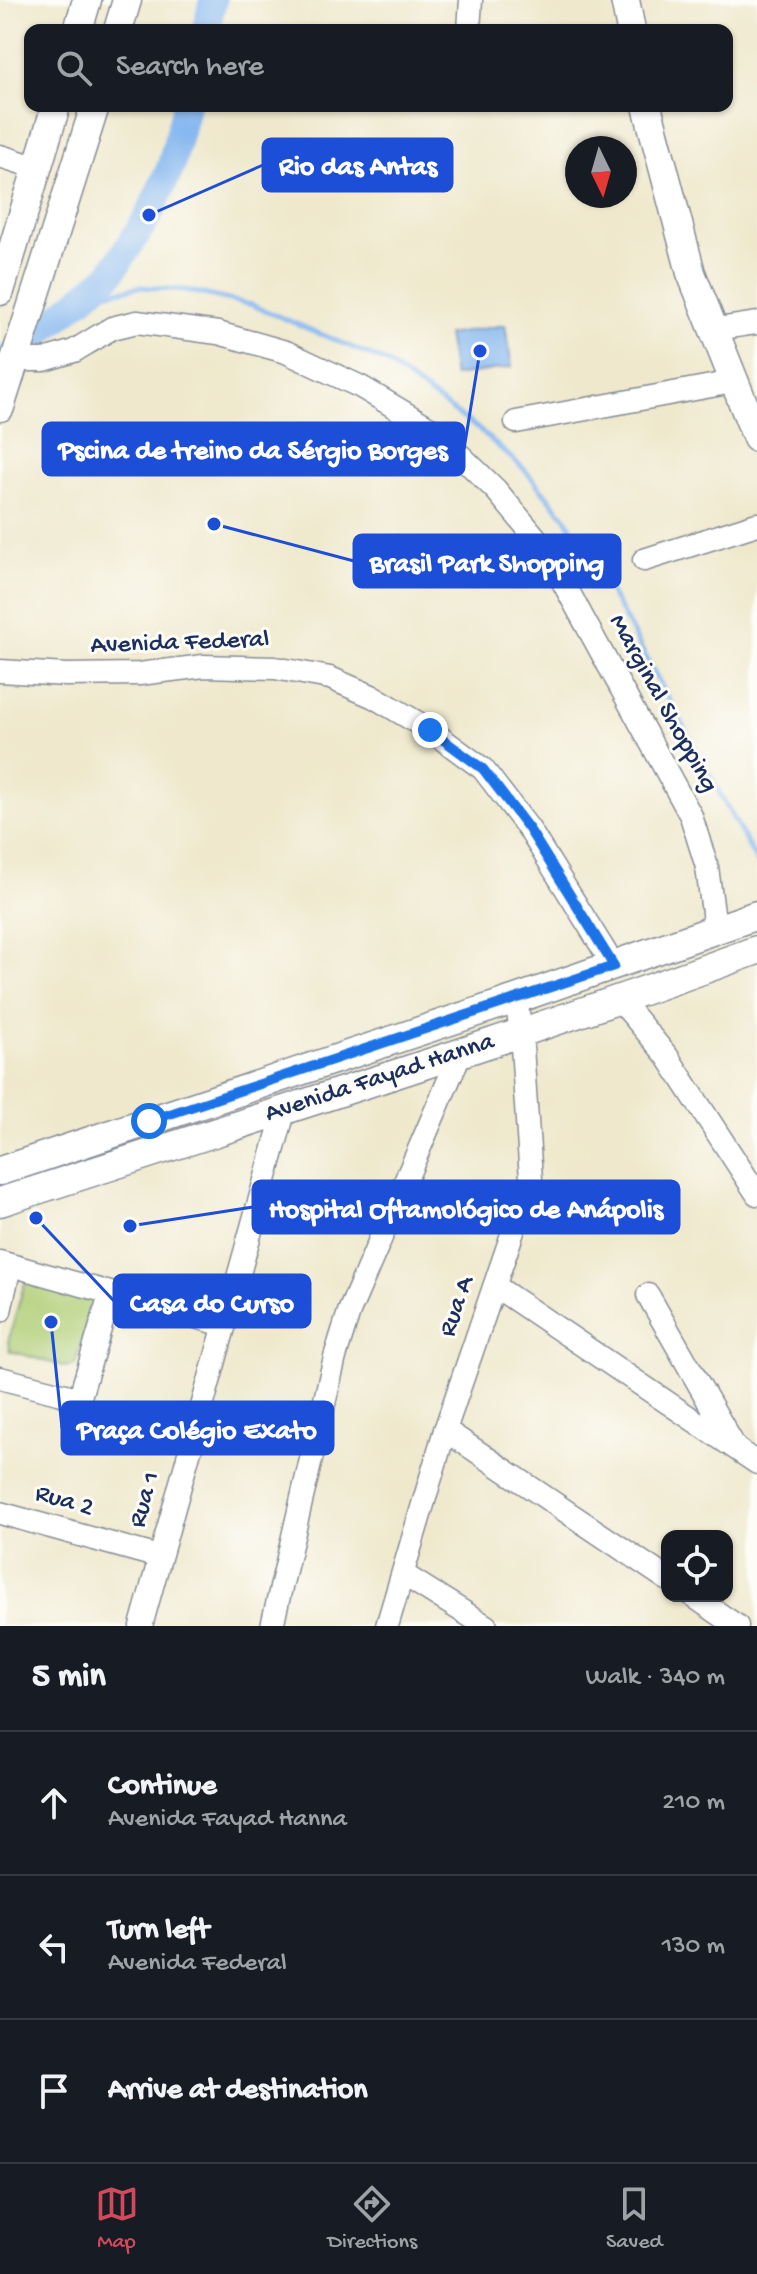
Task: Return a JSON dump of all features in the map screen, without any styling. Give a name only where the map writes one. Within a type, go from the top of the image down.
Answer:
[{"type":"main road","points":[[80,24],[87,0]]},
{"type":"main road","points":[[120,24],[127,0]]},
{"type":"main road","points":[[625,0],[630,24]]},
{"type":"main road","points":[[2,276],[54,112]]},
{"type":"main road","points":[[0,407],[93,112]]},
{"type":"main road","points":[[649,112],[691,273],[711,330],[757,438]]},
{"type":"main road","name":"Avenida Fayad Hanna","points":[[0,1171],[614,966],[757,915]]},
{"type":"main road","name":"Avenida Fayad Hanna","points":[[0,1202],[460,1054],[757,950]]},
{"type":"main road","points":[[149,1121],[159,1150]]},
{"type":"street","points":[[469,24],[471,0]]},
{"type":"street","points":[[0,156],[38,168]]},
{"type":"street","name":"Marginal Shopping","points":[[16,360],[44,360],[74,351],[112,328],[137,322],[218,333],[286,352],[361,387],[435,431],[496,490],[545,549],[691,816],[707,867],[715,928]]},
{"type":"street","points":[[711,330],[757,323]]},
{"type":"street","points":[[516,422],[733,382]]},
{"type":"street","points":[[644,560],[757,524]]},
{"type":"street","name":"Avenida Federal","points":[[0,671],[66,675],[139,674],[204,666],[275,668],[330,678],[374,697],[430,730],[483,769],[529,829],[614,966]]},
{"type":"street","name":"Rua A","points":[[387,1626],[445,1430],[531,1179],[516,999]]},
{"type":"street","points":[[620,1000],[667,1056],[757,1194]]},
{"type":"street","points":[[272,1626],[335,1357],[349,1312],[460,1054]]},
{"type":"street","name":"Rua 1","points":[[141,1626],[284,1112]]},
{"type":"street","points":[[0,1311],[5,1264],[224,1325]]},
{"type":"street","points":[[495,1286],[757,1463]]},
{"type":"street","points":[[0,1378],[80,1397],[110,1295]]},
{"type":"street","points":[[648,1295],[737,1451]]},
{"type":"street","points":[[445,1430],[661,1575]]},
{"type":"street","name":"Rua 2","points":[[0,1513],[159,1557]]},
{"type":"street","points":[[403,1574],[486,1626]]},
{"type":"street","points":[[702,1602],[737,1626]]},
{"type":"green space","points":[[28,1281],[94,1299],[75,1365],[66,1367],[10,1351],[8,1342],[24,1285]]},
{"type":"water","points":[[505,325],[512,367],[454,376],[447,335]]},
{"type":"waterway","points":[[207,24],[213,0]]},
{"type":"waterway","points":[[8,359],[110,275],[149,215],[171,166],[184,112]]},
{"type":"waterway","points":[[82,297],[140,287],[185,290],[252,305],[384,361],[477,428],[523,468],[565,517],[622,613],[757,862]]},
{"type":"place","name":"Rio das Antas","points":[[149,215]]},
{"type":"place","name":"Pscina de treino da Sérgio Borges","points":[[480,351]]},
{"type":"place","name":"Brasil Park Shopping","points":[[214,524]]},
{"type":"place","name":"Casa do Curso","points":[[36,1218]]},
{"type":"place","name":"Hospital Oftamológico de Anápolis","points":[[130,1226]]},
{"type":"place","name":"Praça Colégio Exato","points":[[51,1322]]},
{"type":"route","points":[[149,1121],[614,966],[529,829],[483,769],[430,730]]}]
